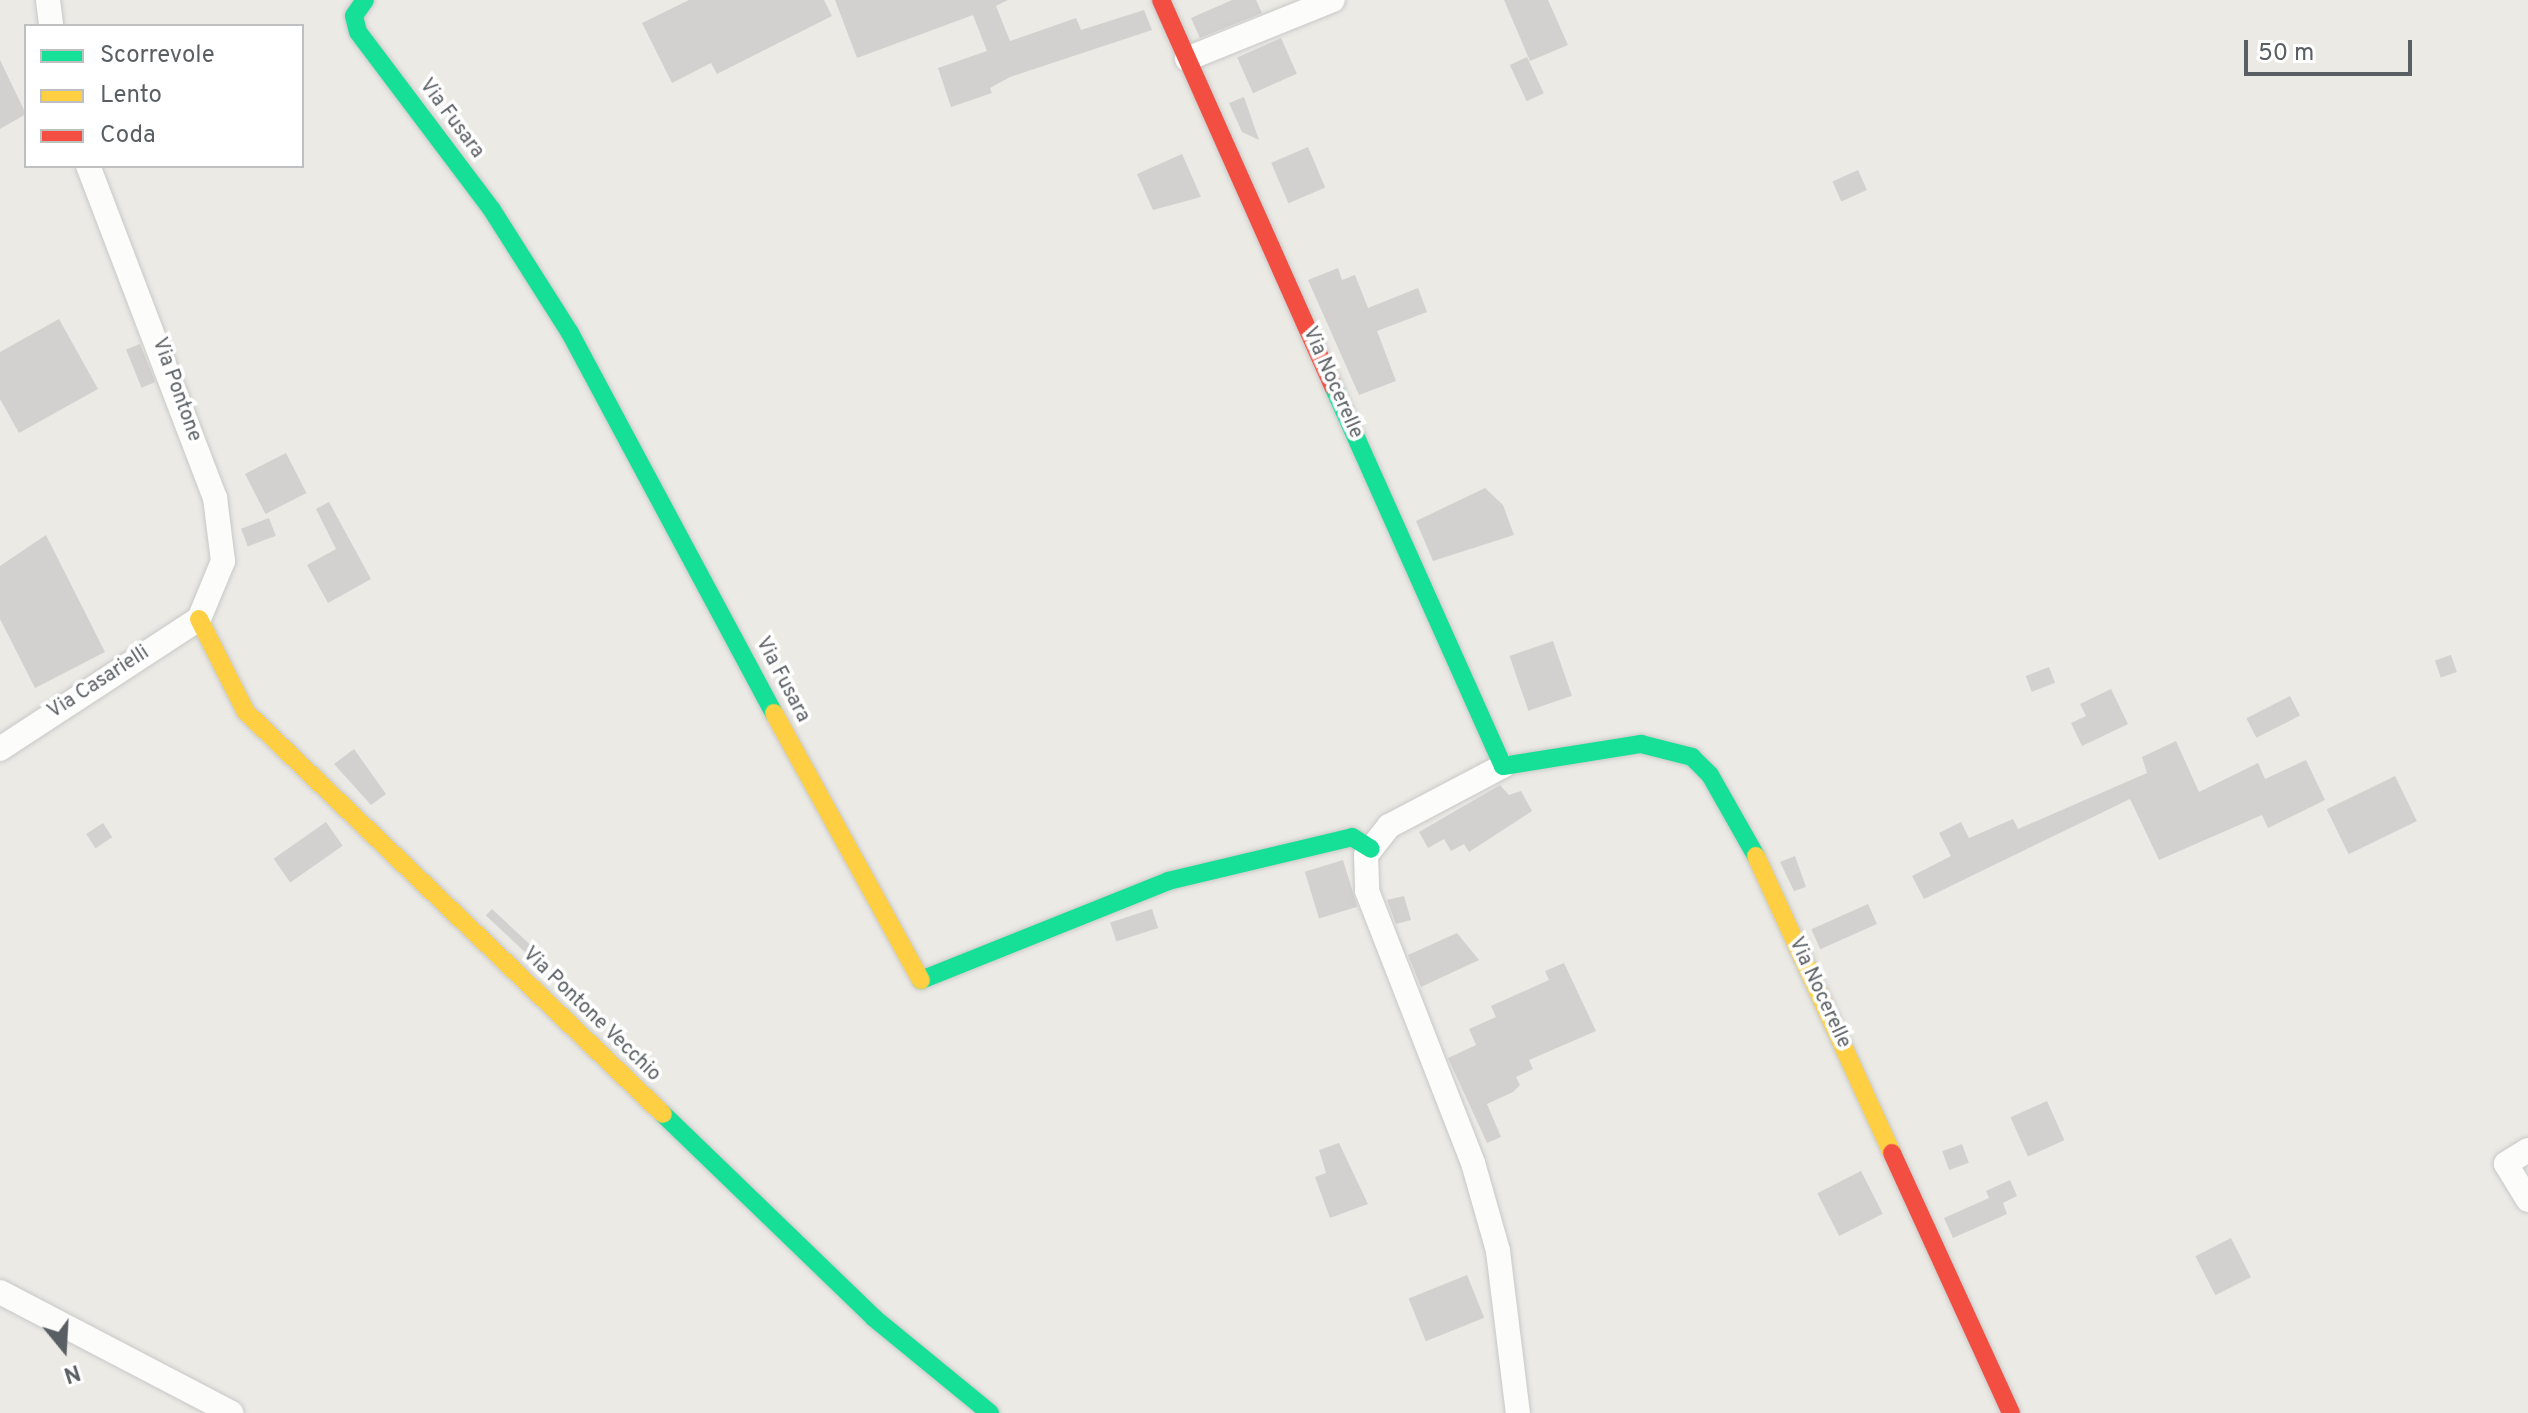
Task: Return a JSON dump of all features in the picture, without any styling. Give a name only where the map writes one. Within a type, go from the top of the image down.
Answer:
[{"type":"street","points":[[48,0],[51,24]]},
{"type":"street","name":"Via Fusara","points":[[365,0],[354,16],[358,32],[492,210],[570,333],[919,981],[1168,881],[1352,837],[1371,849]]},
{"type":"street","name":"Via Nocerelle","points":[[1161,0],[1503,766]]},
{"type":"street","points":[[1187,59],[1333,0]]},
{"type":"street","name":"Via Pontone","points":[[89,168],[215,498],[223,561],[199,619]]},
{"type":"street","name":"Via Casarielli","points":[[0,749],[199,619]]},
{"type":"street","name":"Via Pontone Vecchio","points":[[199,619],[246,712],[874,1318],[990,1413]]},
{"type":"street","name":"Via Nocerelle","points":[[1371,849],[1389,826],[1503,766],[1641,744],[1692,757],[1710,775],[1744,831],[2011,1413]]},
{"type":"street","points":[[1371,849],[1367,891],[1473,1163],[1498,1251],[1518,1413]]},
{"type":"street","points":[[2528,1150],[2506,1164],[2528,1200]]},
{"type":"street","points":[[0,1292],[231,1413]]},
{"type":"building","points":[[689,0],[824,0],[832,16],[717,74],[711,63],[672,83],[642,23]]},
{"type":"building","points":[[835,0],[1008,0],[996,6],[1010,41],[1076,18],[1081,30],[1144,10],[1152,30],[1010,77],[990,88],[992,93],[951,107],[938,68],[987,51],[973,15],[857,58]]},
{"type":"building","points":[[1232,0],[1256,0],[1262,13],[1200,38],[1191,18]]},
{"type":"building","points":[[1504,0],[1548,0],[1568,45],[1530,61]]},
{"type":"building","points":[[1281,38],[1297,74],[1253,93],[1237,58]]},
{"type":"building","points":[[1527,57],[1544,93],[1527,101],[1510,65]]},
{"type":"building","points":[[0,60],[24,115],[0,129]]},
{"type":"building","points":[[1244,97],[1259,140],[1242,132],[1229,103]]},
{"type":"building","points":[[1308,147],[1325,188],[1288,203],[1271,163]]},
{"type":"building","points":[[1182,154],[1201,197],[1153,210],[1137,174]]},
{"type":"building","points":[[1858,170],[1867,190],[1841,201],[1832,181]]},
{"type":"building","points":[[1338,268],[1342,280],[1355,275],[1368,308],[1418,288],[1427,312],[1377,331],[1396,381],[1359,395],[1308,280]]},
{"type":"building","points":[[59,319],[98,389],[19,433],[0,399],[0,352]]},
{"type":"building","points":[[140,344],[155,382],[141,388],[126,350]]},
{"type":"building","points":[[286,453],[306,493],[265,514],[245,474]]},
{"type":"building","points":[[1485,488],[1503,505],[1514,535],[1433,561],[1416,521]]},
{"type":"building","points":[[329,502],[371,579],[328,603],[307,565],[336,549],[316,509]]},
{"type":"building","points":[[269,518],[276,536],[248,546],[241,529]]},
{"type":"building","points":[[46,535],[105,652],[35,688],[0,619],[0,566]]},
{"type":"building","points":[[1553,641],[1572,696],[1528,711],[1510,656]]},
{"type":"building","points":[[2451,655],[2457,672],[2441,678],[2435,661]]},
{"type":"building","points":[[2049,667],[2055,683],[2032,692],[2026,676]]},
{"type":"building","points":[[2111,689],[2128,724],[2082,746],[2071,723],[2086,716],[2080,704]]},
{"type":"building","points":[[2290,696],[2300,716],[2256,738],[2246,718]]},
{"type":"building","points":[[2176,741],[2199,792],[2258,763],[2265,779],[2306,760],[2325,800],[2268,828],[2262,815],[2159,860],[2130,799],[1924,899],[1912,876],[1951,856],[1939,833],[1961,822],[1969,838],[2013,819],[2018,829],[2147,773],[2142,757]]},
{"type":"building","points":[[354,749],[386,794],[371,805],[334,764]]},
{"type":"building","points":[[2395,776],[2417,821],[2349,854],[2327,809]]},
{"type":"building","points":[[1500,785],[1509,795],[1521,791],[1532,811],[1469,852],[1464,844],[1451,851],[1444,839],[1428,848],[1419,832]]},
{"type":"building","points":[[326,822],[343,846],[290,882],[274,859]]},
{"type":"building","points":[[103,823],[112,837],[95,848],[86,834]]},
{"type":"building","points":[[1795,856],[1806,887],[1794,891],[1780,862]]},
{"type":"building","points":[[1343,860],[1357,907],[1319,919],[1305,872]]},
{"type":"building","points":[[1404,896],[1411,920],[1396,924],[1387,900]]},
{"type":"building","points":[[1868,904],[1877,924],[1820,949],[1811,929]]},
{"type":"building","points":[[492,909],[546,959],[540,966],[486,916]]},
{"type":"building","points":[[1152,909],[1158,928],[1116,942],[1110,923]]},
{"type":"building","points":[[1457,933],[1479,960],[1421,987],[1408,955]]},
{"type":"building","points":[[1564,963],[1596,1031],[1529,1060],[1533,1069],[1516,1077],[1520,1085],[1513,1092],[1487,1104],[1501,1137],[1487,1143],[1448,1058],[1476,1045],[1469,1029],[1496,1017],[1491,1006],[1549,980],[1545,971]]},
{"type":"building","points":[[2047,1101],[2064,1140],[2028,1157],[2010,1117]]},
{"type":"building","points":[[1339,1143],[1368,1204],[1330,1218],[1315,1177],[1326,1173],[1319,1150]]},
{"type":"building","points":[[1962,1144],[1969,1163],[1949,1170],[1942,1151]]},
{"type":"building","points":[[1861,1171],[1883,1214],[1839,1236],[1817,1193]]},
{"type":"building","points":[[2010,1180],[2017,1196],[2003,1203],[2007,1214],[1953,1238],[1944,1218],[1989,1198],[1986,1191]]},
{"type":"building","points":[[2231,1238],[2251,1277],[2215,1295],[2195,1256]]},
{"type":"building","points":[[1467,1275],[1484,1318],[1426,1341],[1409,1299]]},
{"type":"traffic: fast","points":[[365,0],[354,16],[358,32],[492,210],[570,333],[774,713]]},
{"type":"traffic: fast","points":[[1333,386],[1503,766],[1641,744],[1692,757],[1710,775],[1756,856]]},
{"type":"traffic: fast","points":[[921,980],[1168,881],[1352,837],[1371,849]]},
{"type":"traffic: fast","points":[[663,1114],[874,1318],[990,1413]]},
{"type":"traffic: slow","points":[[199,619],[246,712],[663,1114]]},
{"type":"traffic: slow","points":[[774,713],[921,980]]},
{"type":"traffic: slow","points":[[1756,856],[1892,1153]]},
{"type":"traffic: jam","points":[[1161,0],[1333,386]]},
{"type":"traffic: jam","points":[[1892,1153],[2011,1413]]}]
